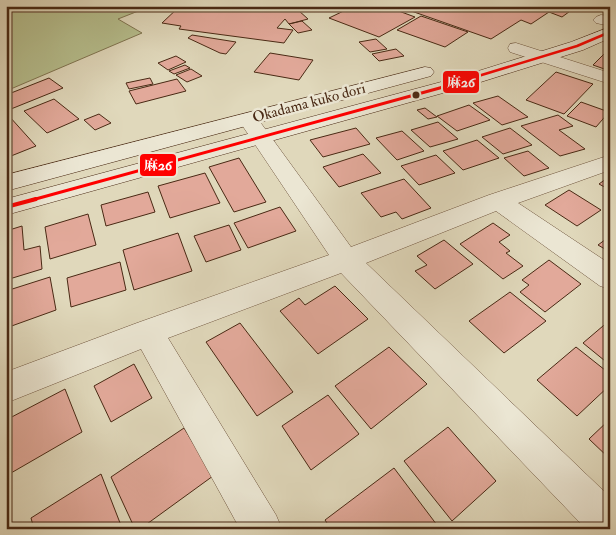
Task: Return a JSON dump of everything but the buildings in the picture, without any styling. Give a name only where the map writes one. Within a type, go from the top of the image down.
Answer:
[{"type":"main road","name":"Okadama kuko dori","points":[[6,207],[255,128],[607,22]]},
{"type":"main road","name":"Okadama kuko dori","points":[[6,183],[462,82],[577,46],[607,22]]},
{"type":"main road","points":[[516,48],[610,79]]},
{"type":"main road","points":[[255,128],[346,260],[610,525]]},
{"type":"main road","points":[[6,388],[148,332],[346,260],[498,201],[610,162]]},
{"type":"main road","points":[[498,201],[610,278]]},
{"type":"main road","points":[[148,332],[261,528]]},
{"type":"green space","points":[[6,6],[151,6],[118,19],[142,33],[6,91]]},
{"type":"transit line","name":"麻26","points":[[6,207],[462,82],[577,46],[610,32]]}]
